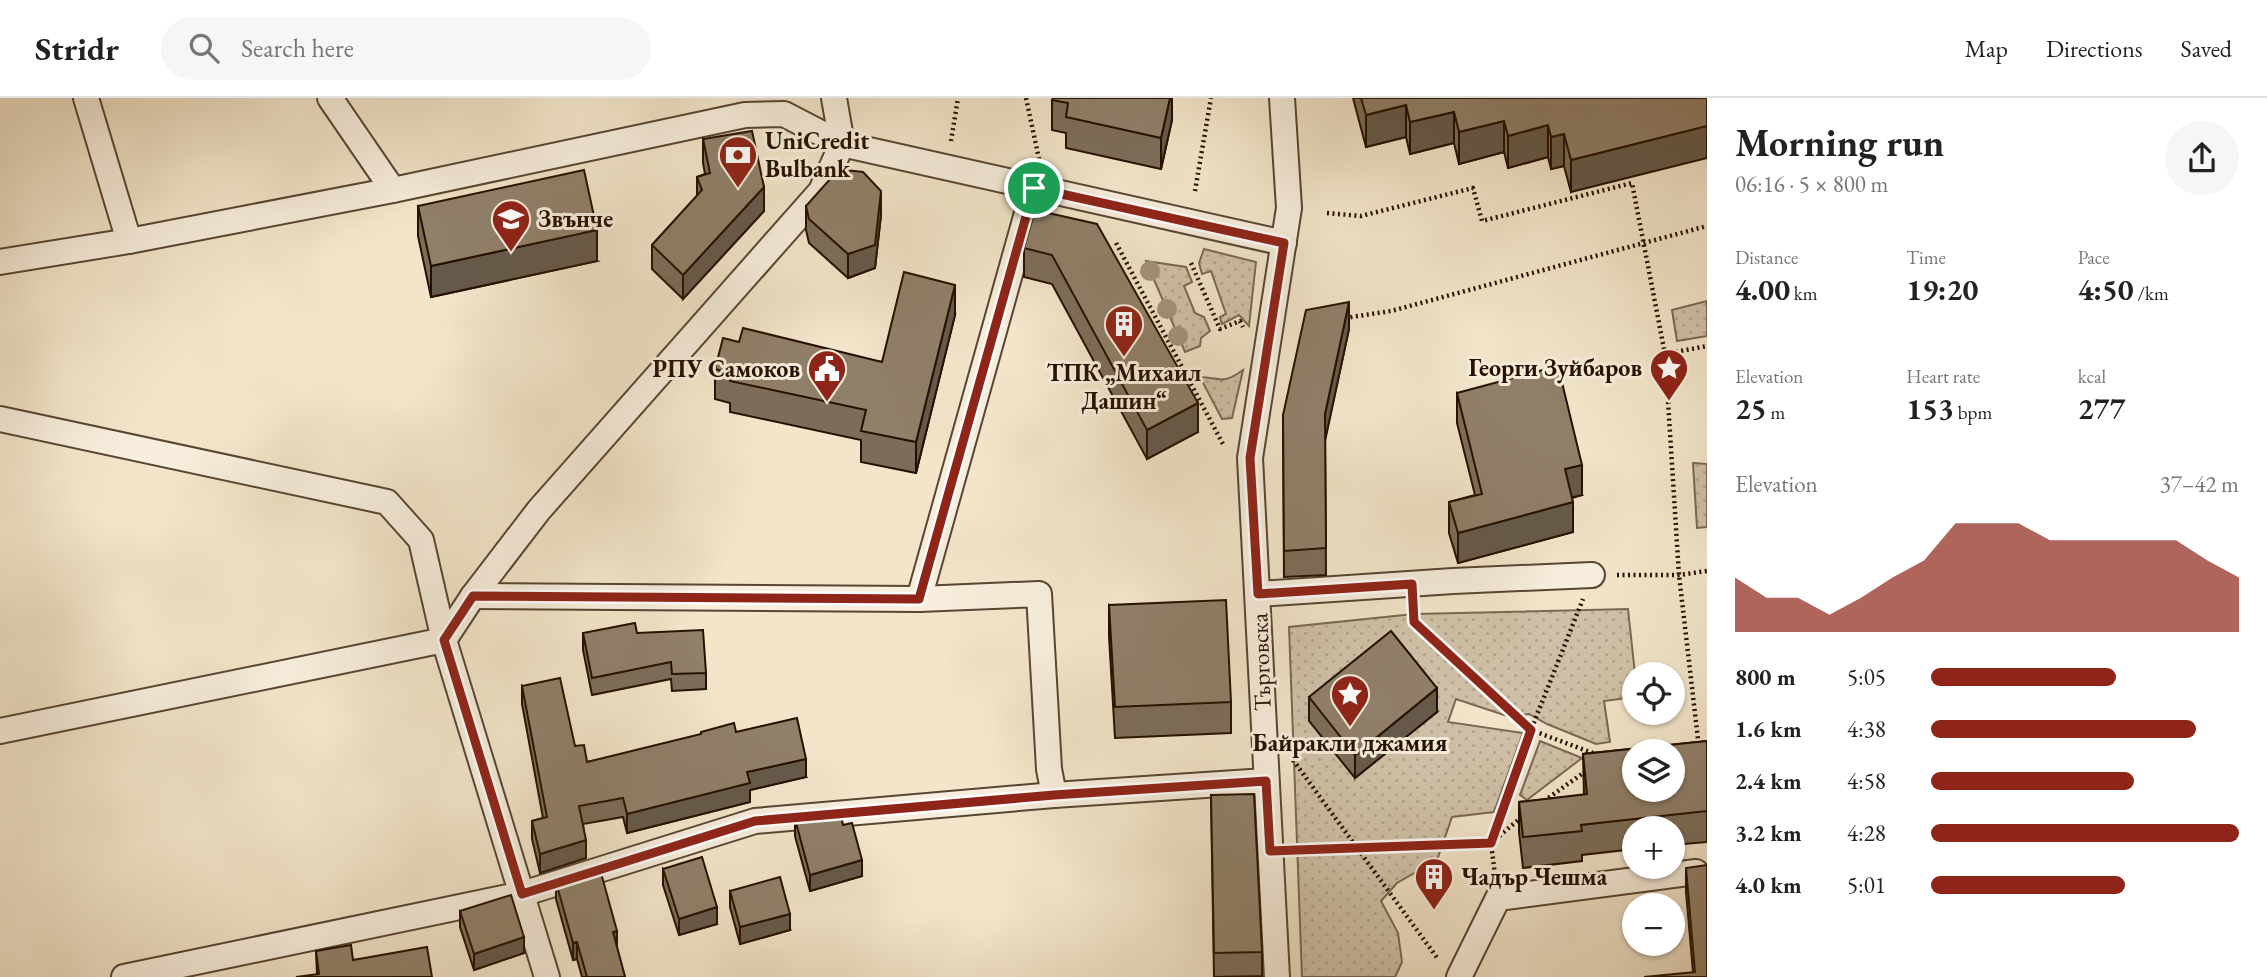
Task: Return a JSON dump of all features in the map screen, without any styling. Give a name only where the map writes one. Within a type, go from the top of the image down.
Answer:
[{"type":"street","points":[[86,98],[129,242]]},
{"type":"street","points":[[330,98],[393,190]]},
{"type":"street","points":[[0,731],[444,640],[473,596],[539,510],[821,191],[842,144],[834,98]]},
{"type":"street","name":"Търговска","points":[[1278,977],[1250,458],[1289,208],[1282,98]]},
{"type":"street","points":[[0,262],[129,242],[393,190],[745,115],[785,114],[842,144],[1284,243]]},
{"type":"street","points":[[919,599],[1034,188]]},
{"type":"street","points":[[0,419],[387,502],[421,540],[444,640],[547,977]]},
{"type":"street","points":[[1258,594],[1592,575]]},
{"type":"street","points":[[473,596],[919,599],[1039,594],[1049,769],[1054,795]]},
{"type":"street","points":[[124,977],[216,967],[522,894],[755,821],[1054,795],[1266,781]]},
{"type":"street","points":[[1451,972],[1498,898],[1696,872]]},
{"type":"path","points":[[951,141],[958,98]]},
{"type":"path","points":[[1026,98],[1039,159]]},
{"type":"path","points":[[1195,191],[1211,98]]},
{"type":"path","points":[[1327,213],[1362,216],[1473,188],[1482,221],[1632,183],[1665,354],[1679,575],[1699,748]]},
{"type":"path","points":[[1339,319],[1391,311],[1707,226]]},
{"type":"path","points":[[1116,243],[1224,447]]},
{"type":"path","points":[[1191,263],[1220,329],[1240,321],[1246,332]]},
{"type":"path","points":[[1665,354],[1707,346]]},
{"type":"path","points":[[1491,843],[1531,730],[1592,575],[1679,575],[1707,571]]},
{"type":"path","points":[[1412,584],[1414,622],[1531,730],[1605,758],[1598,762]]},
{"type":"path","points":[[1263,720],[1451,972]]},
{"type":"path","points":[[1690,749],[1707,747]]},
{"type":"path","points":[[1270,851],[1491,843],[1587,770]]},
{"type":"shaded area","points":[[1204,249],[1256,262],[1249,326],[1239,315],[1222,324],[1220,317],[1226,314],[1211,271],[1202,274],[1199,263]]},
{"type":"shaded area","points":[[1146,261],[1186,267],[1192,282],[1184,286],[1195,313],[1204,317],[1210,331],[1201,338],[1200,346],[1185,352]]},
{"type":"shaded area","points":[[1707,301],[1707,336],[1677,341],[1672,310]]},
{"type":"shaded area","points":[[1243,370],[1232,418],[1222,419],[1200,377],[1226,379]]},
{"type":"shaded area","points":[[1693,463],[1707,464],[1707,527],[1697,528]]},
{"type":"shaded area","points":[[1628,609],[1634,662],[1622,662],[1622,699],[1604,701],[1610,742],[1596,744],[1529,714],[1510,717],[1456,699],[1448,722],[1523,733],[1494,812],[1452,817],[1437,860],[1397,883],[1381,901],[1398,933],[1402,962],[1395,977],[1302,977],[1289,627],[1414,614]]},
{"type":"shaded area","points":[[1540,741],[1582,758],[1527,800],[1520,795]]},
{"type":"building","points":[[1170,98],[1161,138],[1066,117],[1068,103],[1052,100]]},
{"type":"building","points":[[1361,98],[1707,98],[1707,126],[1571,160],[1564,134],[1551,137],[1548,125],[1508,136],[1504,121],[1459,132],[1454,112],[1410,122],[1406,105],[1366,115]]},
{"type":"building","points":[[752,131],[764,187],[683,275],[652,245],[702,190],[697,177],[710,173],[703,139]]},
{"type":"building","points":[[836,169],[863,172],[881,191],[875,245],[848,254],[809,219],[806,206]]},
{"type":"building","points":[[584,170],[597,230],[431,266],[418,206]]},
{"type":"building","name":"ТПК „Михаил Дашин“","points":[[1035,210],[1097,224],[1198,403],[1147,430],[1052,255],[1024,248]]},
{"type":"building","points":[[904,272],[955,285],[916,442],[861,431],[866,410],[730,381],[731,373],[715,369],[723,338],[739,342],[743,328],[882,362]]},
{"type":"building","points":[[1349,302],[1325,414],[1326,548],[1284,551],[1283,415],[1306,310]]},
{"type":"building","points":[[1558,366],[1582,465],[1565,469],[1573,502],[1458,533],[1449,502],[1482,494],[1457,393]]},
{"type":"building","points":[[1226,600],[1231,702],[1115,707],[1109,605]]},
{"type":"building","points":[[635,623],[637,633],[703,630],[706,673],[672,674],[671,662],[592,678],[583,633]]},
{"type":"building","points":[[1391,631],[1437,688],[1355,755],[1309,697]]},
{"type":"building","points":[[560,678],[575,746],[584,745],[587,762],[701,734],[734,723],[736,732],[797,718],[806,759],[747,772],[750,783],[627,814],[623,798],[579,806],[586,840],[540,854],[532,821],[547,817],[522,686]]},
{"type":"building","points":[[1707,741],[1707,811],[1662,816],[1622,816],[1622,820],[1581,825],[1582,831],[1523,837],[1519,802],[1587,794],[1583,754],[1622,750],[1622,802],[1685,802],[1685,743]]},
{"type":"building","points":[[1254,794],[1262,952],[1214,953],[1211,795]]},
{"type":"building","points":[[840,812],[843,825],[852,823],[862,860],[810,875],[795,819],[813,814]]},
{"type":"building","points":[[702,857],[717,907],[679,919],[663,869]]},
{"type":"building","points":[[1707,865],[1707,977],[1644,977],[1695,972],[1686,868]]},
{"type":"building","points":[[592,871],[593,875],[601,873],[617,931],[613,932],[625,977],[587,977],[577,942],[573,943],[556,882]]},
{"type":"building","points":[[780,877],[790,914],[740,927],[730,891]]},
{"type":"building","points":[[511,895],[524,937],[474,954],[460,911]]},
{"type":"building","points":[[351,945],[353,960],[427,947],[432,977],[296,977],[319,974],[316,951]]},
{"type":"place","name":"UniCredit Bulbank","points":[[738,189]]},
{"type":"place","name":"Звънче","points":[[511,253]]},
{"type":"place","name":"ТПК „Михаил Дашин“","points":[[1124,358]]},
{"type":"place","name":"Георги Зуйбаров","points":[[1669,402]]},
{"type":"place","name":"РПУ Самоков","points":[[827,403]]},
{"type":"place","name":"Байракли джамия","points":[[1350,728]]},
{"type":"place","name":"Чадър Чешма","points":[[1434,911]]},
{"type":"route","points":[[1034,188],[1284,243],[1250,458],[1258,594],[1412,584],[1414,622],[1531,730],[1491,843],[1270,851],[1266,781],[1054,795],[755,821],[522,894],[444,640],[473,596],[919,599],[1034,188]]}]
